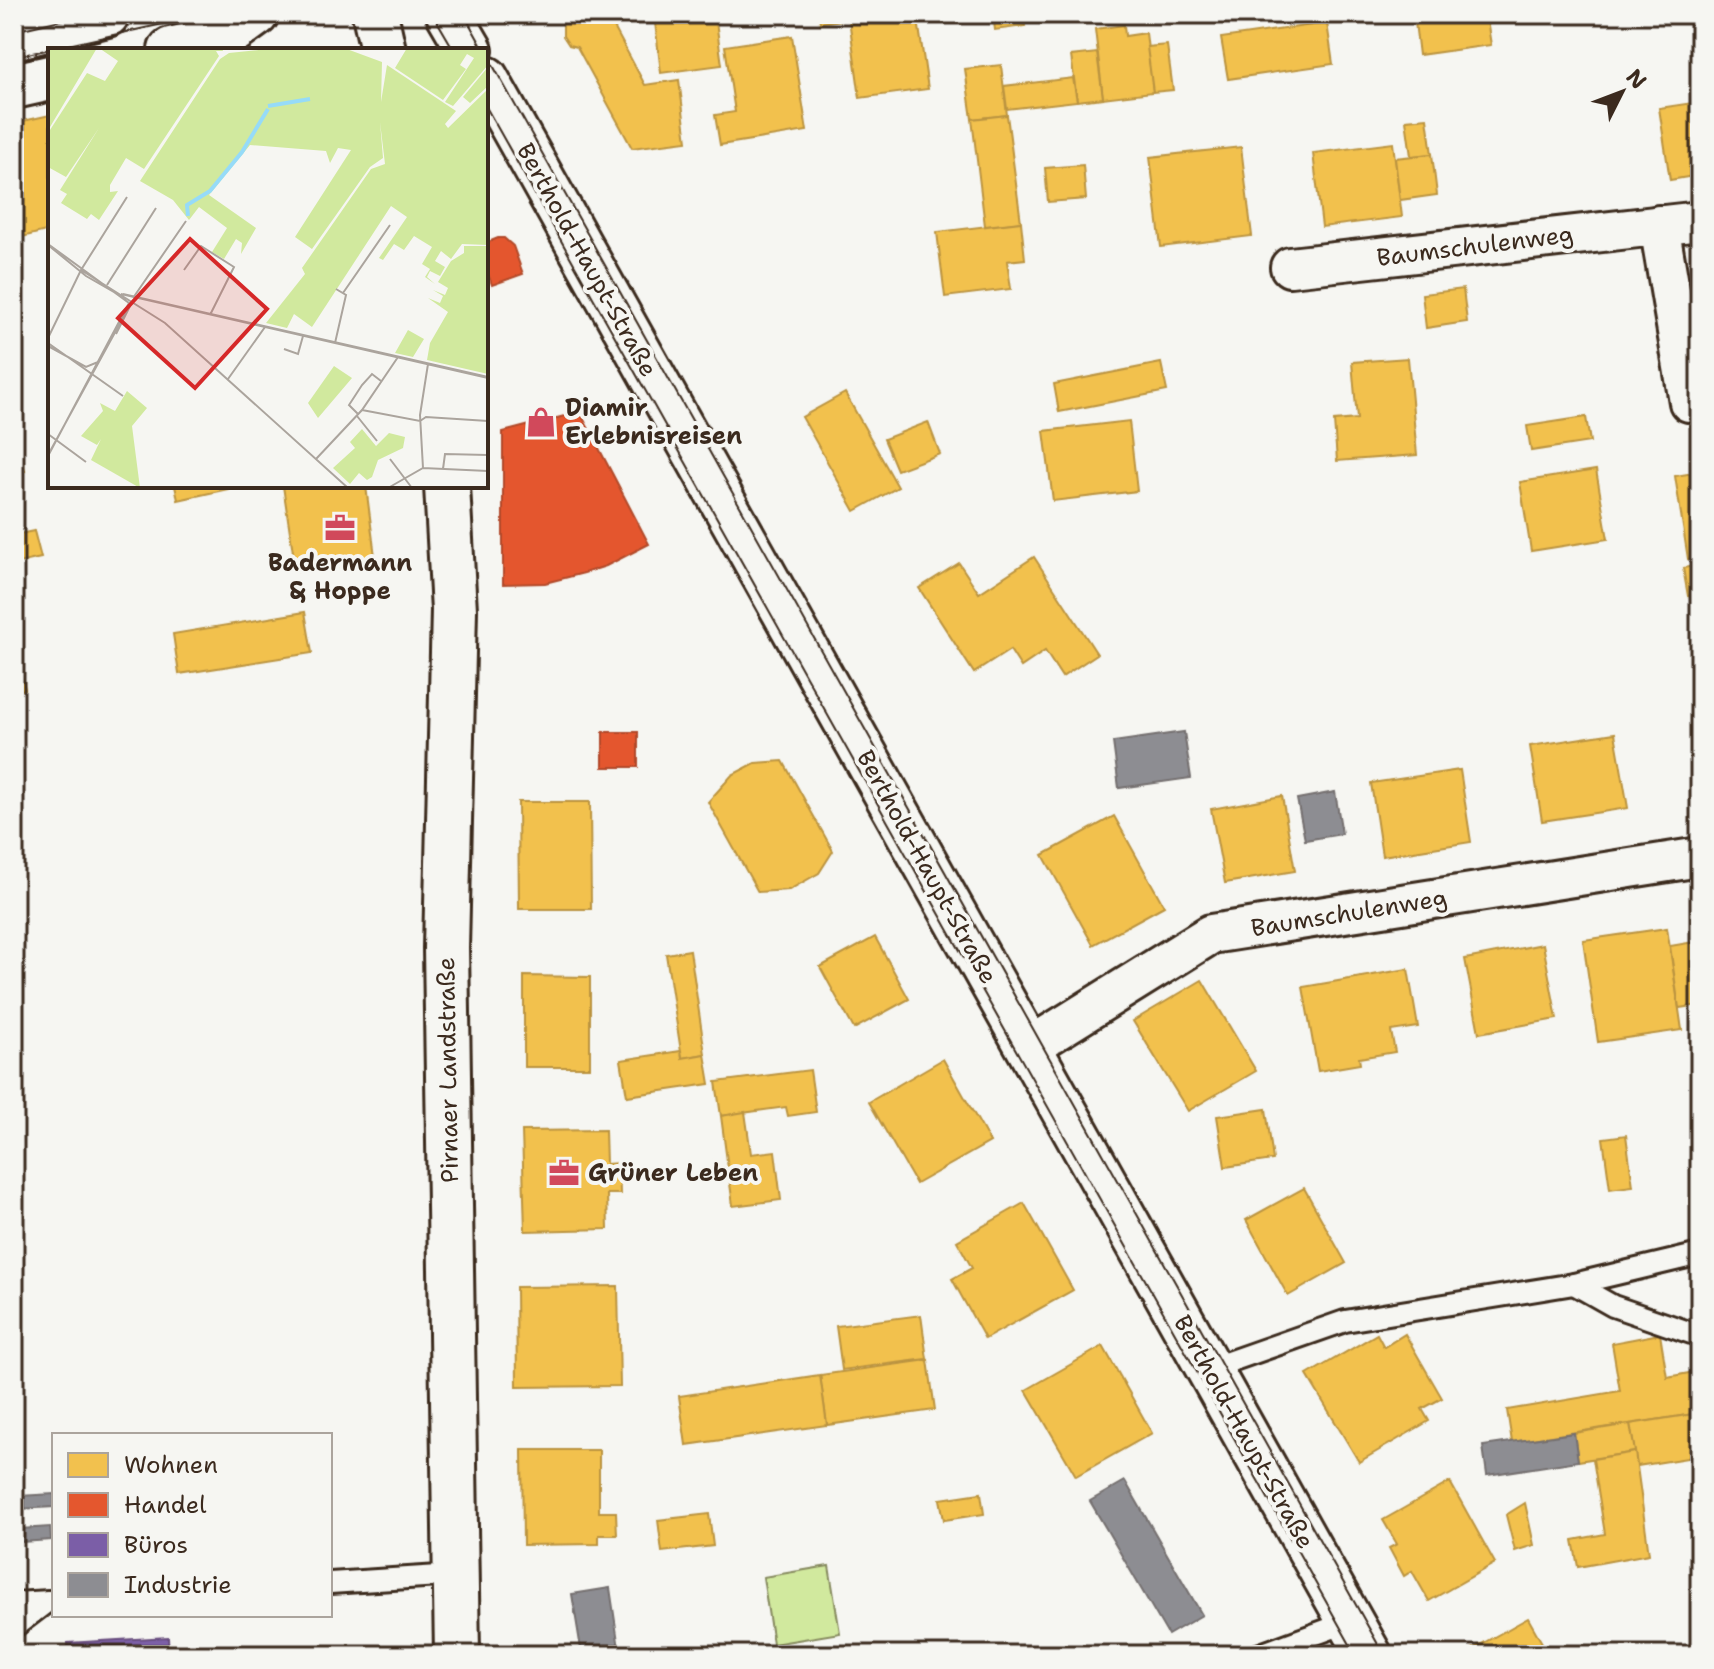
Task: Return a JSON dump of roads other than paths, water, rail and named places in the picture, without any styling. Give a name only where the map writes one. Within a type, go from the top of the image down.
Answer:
[{"type":"street","points":[[14,37],[107,14]]},
{"type":"street","points":[[180,48],[234,30],[256,14]]},
{"type":"street","points":[[375,14],[383,48]]},
{"type":"street","points":[[449,14],[469,48]]},
{"type":"street","points":[[14,86],[48,78]]},
{"type":"street","name":"Berthold-Haupt-Straße","points":[[488,83],[1359,1637]]},
{"type":"street","name":"Baumschulenweg","points":[[1290,267],[1700,221]]},
{"type":"street","points":[[1659,225],[1689,402],[1700,400]]},
{"type":"street","name":"Pirnaer Landstraße","points":[[447,488],[454,610],[446,948],[457,1655]]},
{"type":"street","name":"Baumschulenweg","points":[[1028,1048],[1211,934],[1700,857]]},
{"type":"lane","points":[[1208,1369],[1345,1321],[1574,1284],[1700,1254]]},
{"type":"lane","points":[[1574,1284],[1613,1306],[1700,1336]]},
{"type":"lane","points":[[332,1583],[455,1575]]},
{"type":"lane","points":[[14,1603],[51,1601]]},
{"type":"lane","points":[[14,1627],[51,1601]]},
{"type":"lane","points":[[1258,1655],[1340,1625],[1359,1637]]},
{"type":"tram line","points":[[14,31],[86,14]]},
{"type":"tram line","points":[[55,48],[208,14]]},
{"type":"tram line","points":[[433,14],[453,48]]},
{"type":"tram line","points":[[464,14],[483,48]]},
{"type":"tram line","points":[[14,57],[48,49]]},
{"type":"tram line","points":[[488,57],[1384,1655]]},
{"type":"tram line","points":[[488,111],[1356,1655]]},
{"type":"place","name":"Diamir Erlebnisreisen","points":[[541,422]]},
{"type":"place","name":"Badermann & Hoppe","points":[[340,528]]},
{"type":"place","name":"Grüner Leben","points":[[564,1173]]}]
